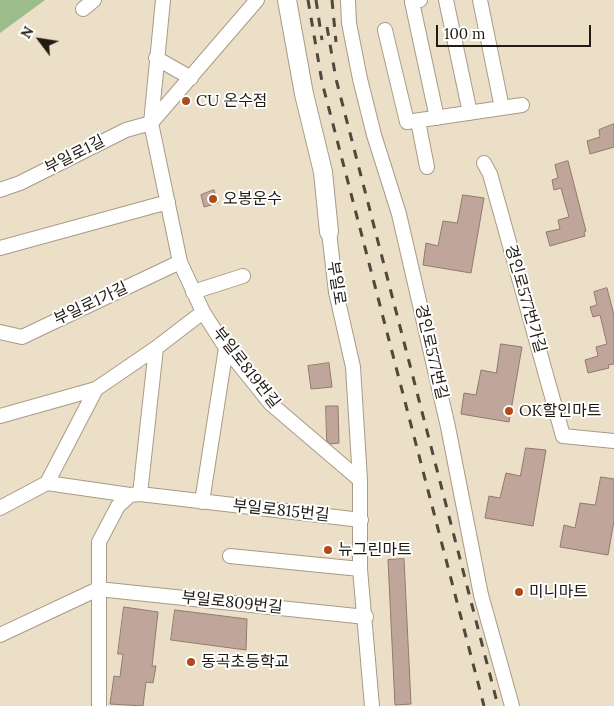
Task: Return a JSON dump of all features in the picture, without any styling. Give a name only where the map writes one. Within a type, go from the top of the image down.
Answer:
[{"type":"main road","name":"부일로","points":[[287,0],[304,94],[323,172],[329,232]]},
{"type":"street","points":[[83,10],[94,0]]},
{"type":"street","points":[[0,416],[96,389],[156,348],[203,312],[180,262],[151,124],[163,0]]},
{"type":"street","points":[[151,124],[257,0]]},
{"type":"street","name":"경인로577번길","points":[[348,0],[349,23],[360,79],[374,135],[400,214],[448,427],[481,595],[512,706]]},
{"type":"street","points":[[420,0],[412,2],[437,118]]},
{"type":"street","points":[[446,0],[470,114]]},
{"type":"street","points":[[480,0],[502,108]]},
{"type":"street","points":[[385,30],[407,122],[522,105]]},
{"type":"street","points":[[156,58],[191,78]]},
{"type":"street","points":[[418,121],[427,166]]},
{"type":"street","name":"부일로1길","points":[[0,190],[126,130],[151,124]]},
{"type":"street","name":"경인로577번가길","points":[[484,164],[490,174],[563,436],[614,441]]},
{"type":"street","points":[[0,248],[168,202]]},
{"type":"street","name":"부일로","points":[[329,232],[336,292],[353,367],[360,480],[360,569],[366,617],[372,706]]},
{"type":"street","name":"부일로1가길","points":[[0,332],[22,337],[180,262]]},
{"type":"street","points":[[193,292],[243,276]]},
{"type":"street","name":"부일로819번길","points":[[203,312],[226,348],[271,404],[360,480]]},
{"type":"street","points":[[99,706],[99,542],[118,506],[135,494],[156,348]]},
{"type":"street","points":[[202,502],[226,348]]},
{"type":"street","points":[[0,508],[47,483],[96,389]]},
{"type":"street","name":"부일로815번길","points":[[47,483],[361,520]]},
{"type":"street","points":[[230,556],[360,569]]},
{"type":"street","points":[[0,635],[98,589]]},
{"type":"street","name":"부일로809번길","points":[[98,589],[366,617]]},
{"type":"green space","points":[[0,0],[45,0],[0,33]]},
{"type":"building","points":[[614,124],[614,147],[590,154],[587,141],[600,137],[599,130]]},
{"type":"building","points":[[568,161],[586,231],[584,232],[585,236],[550,246],[546,232],[560,229],[558,220],[569,217],[561,188],[554,190],[552,180],[558,178],[555,165]]},
{"type":"building","name":"오봉운수","points":[[214,190],[218,203],[204,207],[201,195]]},
{"type":"building","points":[[463,195],[484,198],[471,273],[423,265],[426,243],[438,246],[443,221],[457,223]]},
{"type":"building","points":[[607,288],[614,315],[614,364],[608,365],[609,368],[588,373],[585,360],[598,356],[596,347],[607,344],[600,315],[593,317],[590,307],[597,305],[594,292]]},
{"type":"building","points":[[501,344],[522,347],[509,422],[461,414],[464,393],[476,395],[481,370],[496,373]]},
{"type":"building","points":[[329,363],[332,387],[311,389],[308,366]]},
{"type":"building","points":[[326,406],[338,406],[339,443],[331,444],[327,441]]},
{"type":"building","points":[[526,448],[546,450],[533,526],[485,518],[489,496],[500,498],[506,473],[520,476]]},
{"type":"building","points":[[601,477],[614,479],[614,521],[608,555],[560,547],[564,525],[575,528],[580,503],[595,505]]},
{"type":"building","points":[[404,559],[411,704],[395,705],[388,560]]},
{"type":"building","points":[[124,607],[158,612],[152,666],[156,666],[153,683],[146,682],[143,706],[110,704],[114,676],[120,677],[123,654],[118,654]]},
{"type":"building","points":[[175,610],[247,619],[246,650],[171,640]]},
{"type":"railway","points":[[308,0],[322,82],[484,706]]},
{"type":"railway","points":[[316,0],[322,40]]},
{"type":"railway","points":[[332,0],[336,42]]},
{"type":"railway","points":[[327,27],[336,79],[498,706]]},
{"type":"place","name":"CU 온수점","points":[[186,101]]},
{"type":"place","name":"오봉운수","points":[[213,199]]},
{"type":"place","name":"OK할인마트","points":[[509,411]]},
{"type":"place","name":"뉴그린마트","points":[[328,550]]},
{"type":"place","name":"미니마트","points":[[519,592]]},
{"type":"place","name":"동곡초등학교","points":[[191,662]]}]
